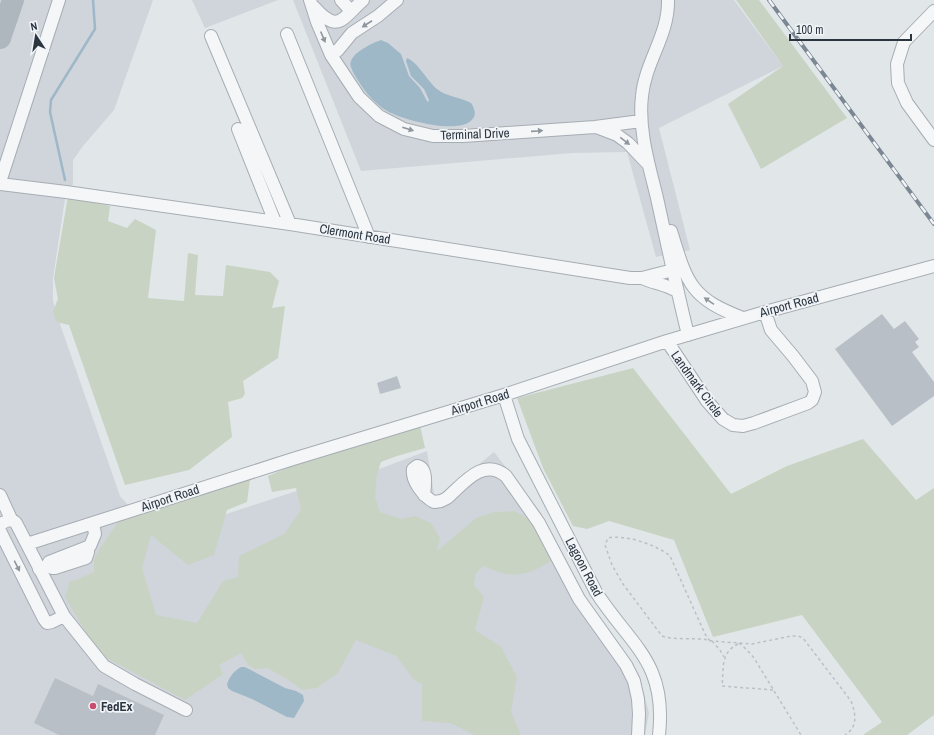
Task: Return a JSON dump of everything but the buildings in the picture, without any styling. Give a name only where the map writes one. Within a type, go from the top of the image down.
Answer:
[{"type":"street","points":[[0,183],[59,0]]},
{"type":"street","points":[[341,0],[350,11]]},
{"type":"street","points":[[311,2],[323,17],[331,22],[343,19],[363,0]]},
{"type":"street","points":[[331,56],[352,34],[378,16],[397,0]]},
{"type":"street","points":[[668,0],[666,25],[645,80],[642,95],[641,121],[649,165],[688,335]]},
{"type":"street","name":"Terminal Drive","points":[[311,2],[317,22],[331,56],[358,97],[379,116],[404,129],[433,136],[463,136],[595,127],[641,121]]},
{"type":"street","points":[[934,11],[904,42],[897,64],[898,83],[907,103],[930,127],[934,140]]},
{"type":"street","points":[[287,34],[369,237]]},
{"type":"street","points":[[211,36],[290,224]]},
{"type":"street","points":[[595,127],[617,135],[628,143],[649,165]]},
{"type":"street","points":[[238,129],[275,222]]},
{"type":"street","name":"Clermont Road","points":[[0,183],[290,224],[630,278],[642,278],[673,270]]},
{"type":"street","points":[[659,207],[668,220],[685,274],[698,294],[707,301],[744,318]]},
{"type":"street","name":"Airport Road","points":[[27,544],[504,395],[667,341],[765,312],[934,266]]},
{"type":"street","name":"Clermont Road","points":[[642,278],[650,282],[664,284],[678,292]]},
{"type":"street","name":"Landmark Circle","points":[[667,341],[707,401],[723,419],[732,425],[743,426],[754,423],[808,403],[812,400],[815,392],[814,387],[807,375],[771,330],[765,312]]},
{"type":"street","name":"Lagoon Road","points":[[504,395],[518,439],[596,592],[610,614],[640,650],[651,669],[656,682],[660,702],[660,735]]},
{"type":"street","points":[[424,495],[434,502],[441,501],[447,498],[482,470],[492,469],[506,476],[539,523],[579,599],[626,665],[634,681],[638,699],[638,735]]},
{"type":"street","points":[[0,495],[5,522],[16,523],[27,544],[43,568],[64,616],[104,666],[135,684],[186,710]]},
{"type":"street","points":[[43,568],[49,562],[88,548],[95,534],[93,523]]},
{"type":"street","points":[[0,531],[40,612],[47,623],[64,616]]},
{"type":"path","points":[[724,657],[720,650],[711,641],[706,634],[670,556],[661,549],[640,542],[617,537],[608,538],[605,545],[612,565],[623,584],[662,636],[668,638],[700,639],[711,641],[739,644],[762,642],[791,636],[803,638],[851,701],[855,725],[846,735]]},
{"type":"path","points":[[739,644],[728,650],[724,657],[722,686],[774,690]]},
{"type":"path","points":[[739,644],[754,658],[801,735]]},
{"type":"shaded area","points":[[0,0],[153,0],[114,110],[73,160],[73,184],[66,192],[53,278],[53,301],[60,324],[120,496],[156,537],[327,481],[363,475],[427,451],[435,500],[494,452],[541,513],[581,590],[639,675],[649,713],[645,735],[0,735]]},
{"type":"shaded area","points":[[192,0],[278,0],[205,28]]},
{"type":"shaded area","points":[[293,0],[734,0],[783,66],[659,128],[690,250],[656,257],[627,152],[572,153],[361,171]]},
{"type":"green space","points":[[736,0],[759,0],[847,118],[761,169],[728,104],[783,66]]},
{"type":"green space","points":[[68,196],[110,206],[108,221],[127,228],[135,219],[156,230],[148,298],[184,301],[188,253],[198,255],[195,295],[223,296],[226,265],[270,272],[279,281],[272,308],[285,306],[278,358],[243,381],[245,394],[242,398],[228,402],[232,437],[189,470],[125,485],[69,325],[56,322],[53,311],[58,299],[54,278]]},
{"type":"green space","points":[[633,368],[731,494],[787,466],[863,439],[916,500],[934,488],[934,715],[907,735],[863,735],[882,722],[802,615],[713,637],[674,540],[609,521],[587,529],[573,526],[543,468],[517,398]]},
{"type":"green space","points":[[420,425],[425,448],[381,462],[377,475],[375,497],[380,512],[402,519],[415,516],[431,523],[440,538],[437,551],[476,518],[494,512],[515,511],[535,523],[552,560],[527,573],[502,573],[484,566],[476,573],[474,585],[484,597],[475,630],[501,647],[517,677],[511,712],[521,735],[475,735],[450,723],[422,721],[422,684],[414,680],[396,656],[356,640],[338,673],[317,688],[302,690],[287,679],[267,668],[255,669],[248,665],[241,653],[219,665],[223,674],[185,700],[99,654],[65,597],[70,581],[94,572],[94,559],[120,519],[250,479],[247,502],[227,510],[214,555],[188,565],[151,535],[142,568],[156,615],[197,623],[223,581],[238,577],[239,556],[284,534],[301,510],[296,488],[272,492],[268,476],[296,464]]},
{"type":"water","points":[[381,40],[388,43],[401,54],[409,76],[420,88],[428,102],[429,100],[424,89],[411,76],[406,61],[407,58],[419,67],[441,92],[471,103],[475,114],[474,117],[468,123],[458,126],[433,125],[395,115],[377,103],[360,84],[350,64],[359,51]]},
{"type":"water","points":[[241,667],[245,667],[285,688],[303,695],[304,701],[294,718],[287,717],[228,688],[227,684],[231,676]]},
{"type":"waterway","points":[[65,180],[50,112],[51,100],[95,29],[93,0]]},
{"type":"taxiway","points":[[0,38],[13,0]]},
{"type":"railway","points":[[769,0],[934,224]]},
{"type":"place","name":"FedEx","points":[[93,706]]}]
